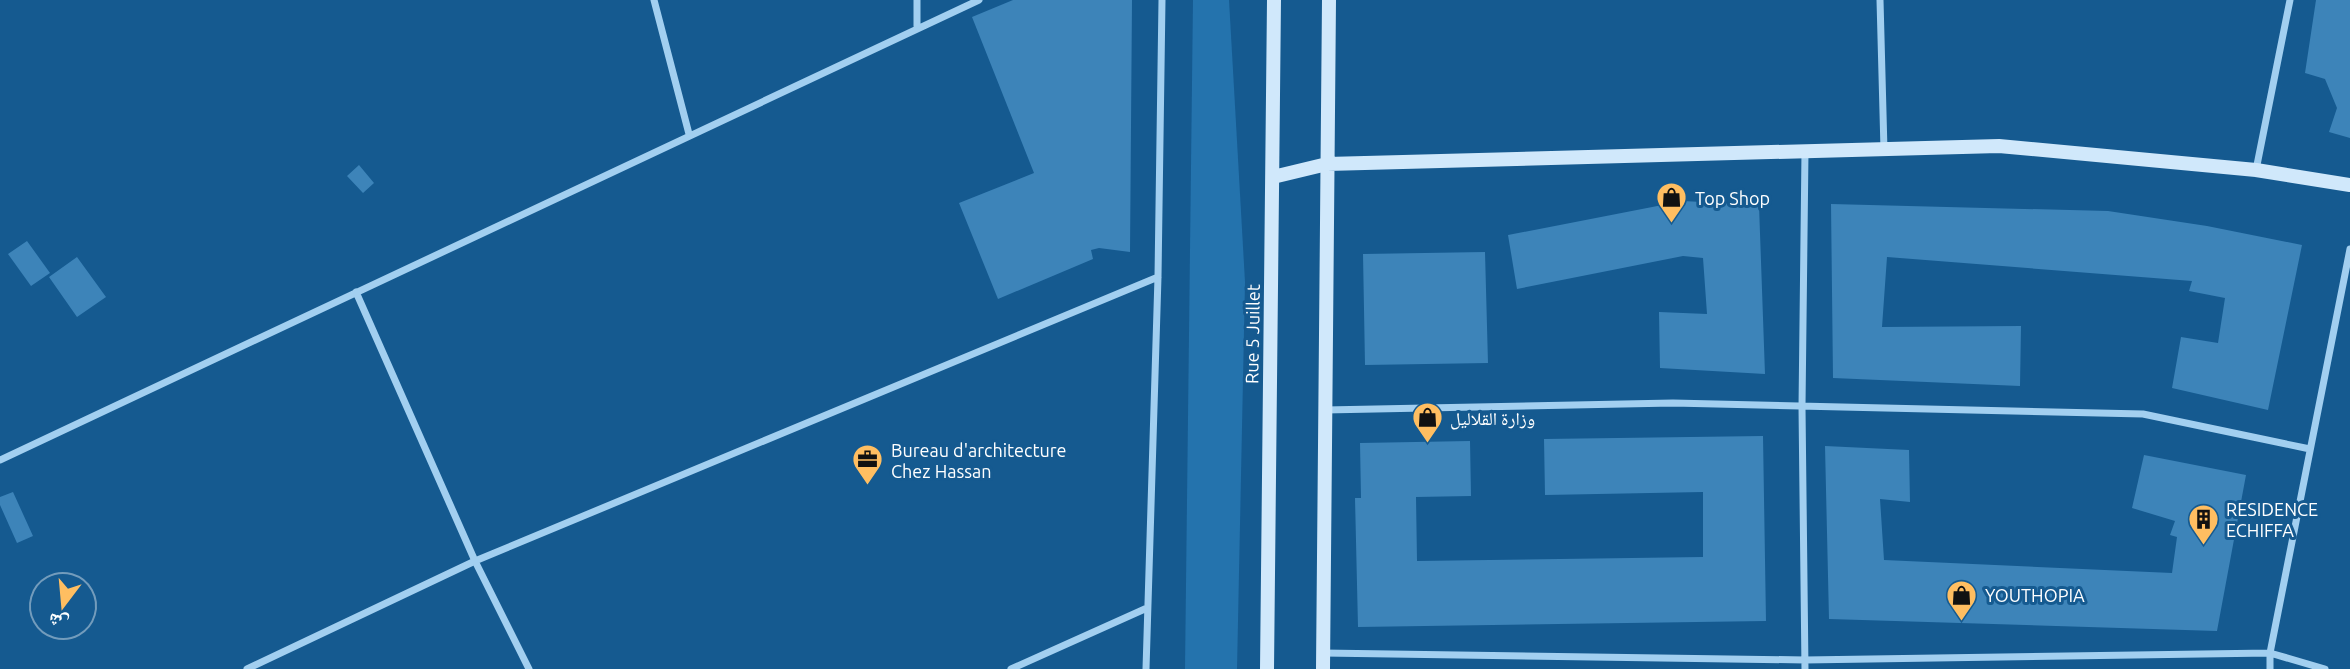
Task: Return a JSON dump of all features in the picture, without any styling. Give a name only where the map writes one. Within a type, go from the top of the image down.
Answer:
[{"type":"main road","name":"Rue 5 Juillet","points":[[1267,669],[1274,0]]},
{"type":"main road","points":[[1323,669],[1329,0]]},
{"type":"main road","points":[[1273,177],[1327,164],[2000,146],[2256,170],[2350,186]]},
{"type":"street","points":[[654,0],[689,134]]},
{"type":"street","points":[[917,0],[918,26]]},
{"type":"street","points":[[0,460],[918,26],[979,0]]},
{"type":"street","points":[[1146,669],[1158,277],[1161,0]]},
{"type":"street","points":[[1880,0],[1884,149]]},
{"type":"street","points":[[2256,170],[2290,0]]},
{"type":"street","points":[[1805,152],[1802,407],[1805,669]]},
{"type":"street","points":[[2270,669],[2270,653],[2350,248]]},
{"type":"street","points":[[247,669],[475,561],[1158,277]]},
{"type":"street","points":[[356,292],[475,561],[529,669]]},
{"type":"street","points":[[1325,410],[1673,403],[2143,414],[2310,449]]},
{"type":"street","points":[[1011,669],[1147,608]]},
{"type":"street","points":[[1323,653],[1805,660],[2270,653],[2325,669]]},
{"type":"shaded area","points":[[1193,0],[1229,0],[1245,282],[1237,669],[1185,669]]},
{"type":"building","points":[[1013,0],[1132,0],[1130,252],[1099,248],[1091,250],[1093,259],[998,299],[959,203],[1034,173],[972,17]]},
{"type":"building","points":[[2316,0],[2350,0],[2350,138],[2329,132],[2337,108],[2325,79],[2305,73]]},
{"type":"building","points":[[359,165],[374,183],[363,193],[347,176]]},
{"type":"building","points":[[1683,201],[1759,205],[1765,374],[1660,368],[1659,312],[1707,314],[1703,258],[1683,256],[1517,289],[1508,235]]},
{"type":"building","points":[[1831,204],[2108,211],[2207,226],[2302,245],[2268,410],[2172,388],[2181,337],[2218,343],[2225,298],[2189,291],[2192,281],[1887,257],[1882,327],[2021,326],[2020,386],[1833,378]]},
{"type":"building","points":[[27,241],[50,273],[31,286],[8,254]]},
{"type":"building","points":[[1485,252],[1488,363],[1365,365],[1363,254]]},
{"type":"building","points":[[77,257],[106,297],[77,317],[49,277]]},
{"type":"building","points":[[1763,436],[1766,621],[1358,627],[1355,498],[1361,498],[1360,443],[1470,441],[1471,496],[1416,497],[1417,561],[1703,557],[1703,492],[1545,495],[1544,439]]},
{"type":"building","name":"RESIDENCE ECHIFFA","points":[[1825,446],[1909,450],[1910,502],[1880,499],[1884,560],[2172,573],[2177,537],[2170,535],[2175,521],[2132,508],[2144,455],[2246,475],[2217,631],[1829,619]]},
{"type":"building","points":[[13,492],[33,536],[17,543],[0,505],[0,497]]},
{"type":"place","name":"Top Shop","points":[[1672,225]]},
{"type":"place","name":"وزارة القلاليل","points":[[1427,445]]},
{"type":"place","name":"Bureau d'architecture Chez Hassan","points":[[868,487]]},
{"type":"place","name":"RESIDENCE ECHIFFA","points":[[2203,546]]},
{"type":"place","name":"YOUTHOPIA","points":[[1962,622]]}]
